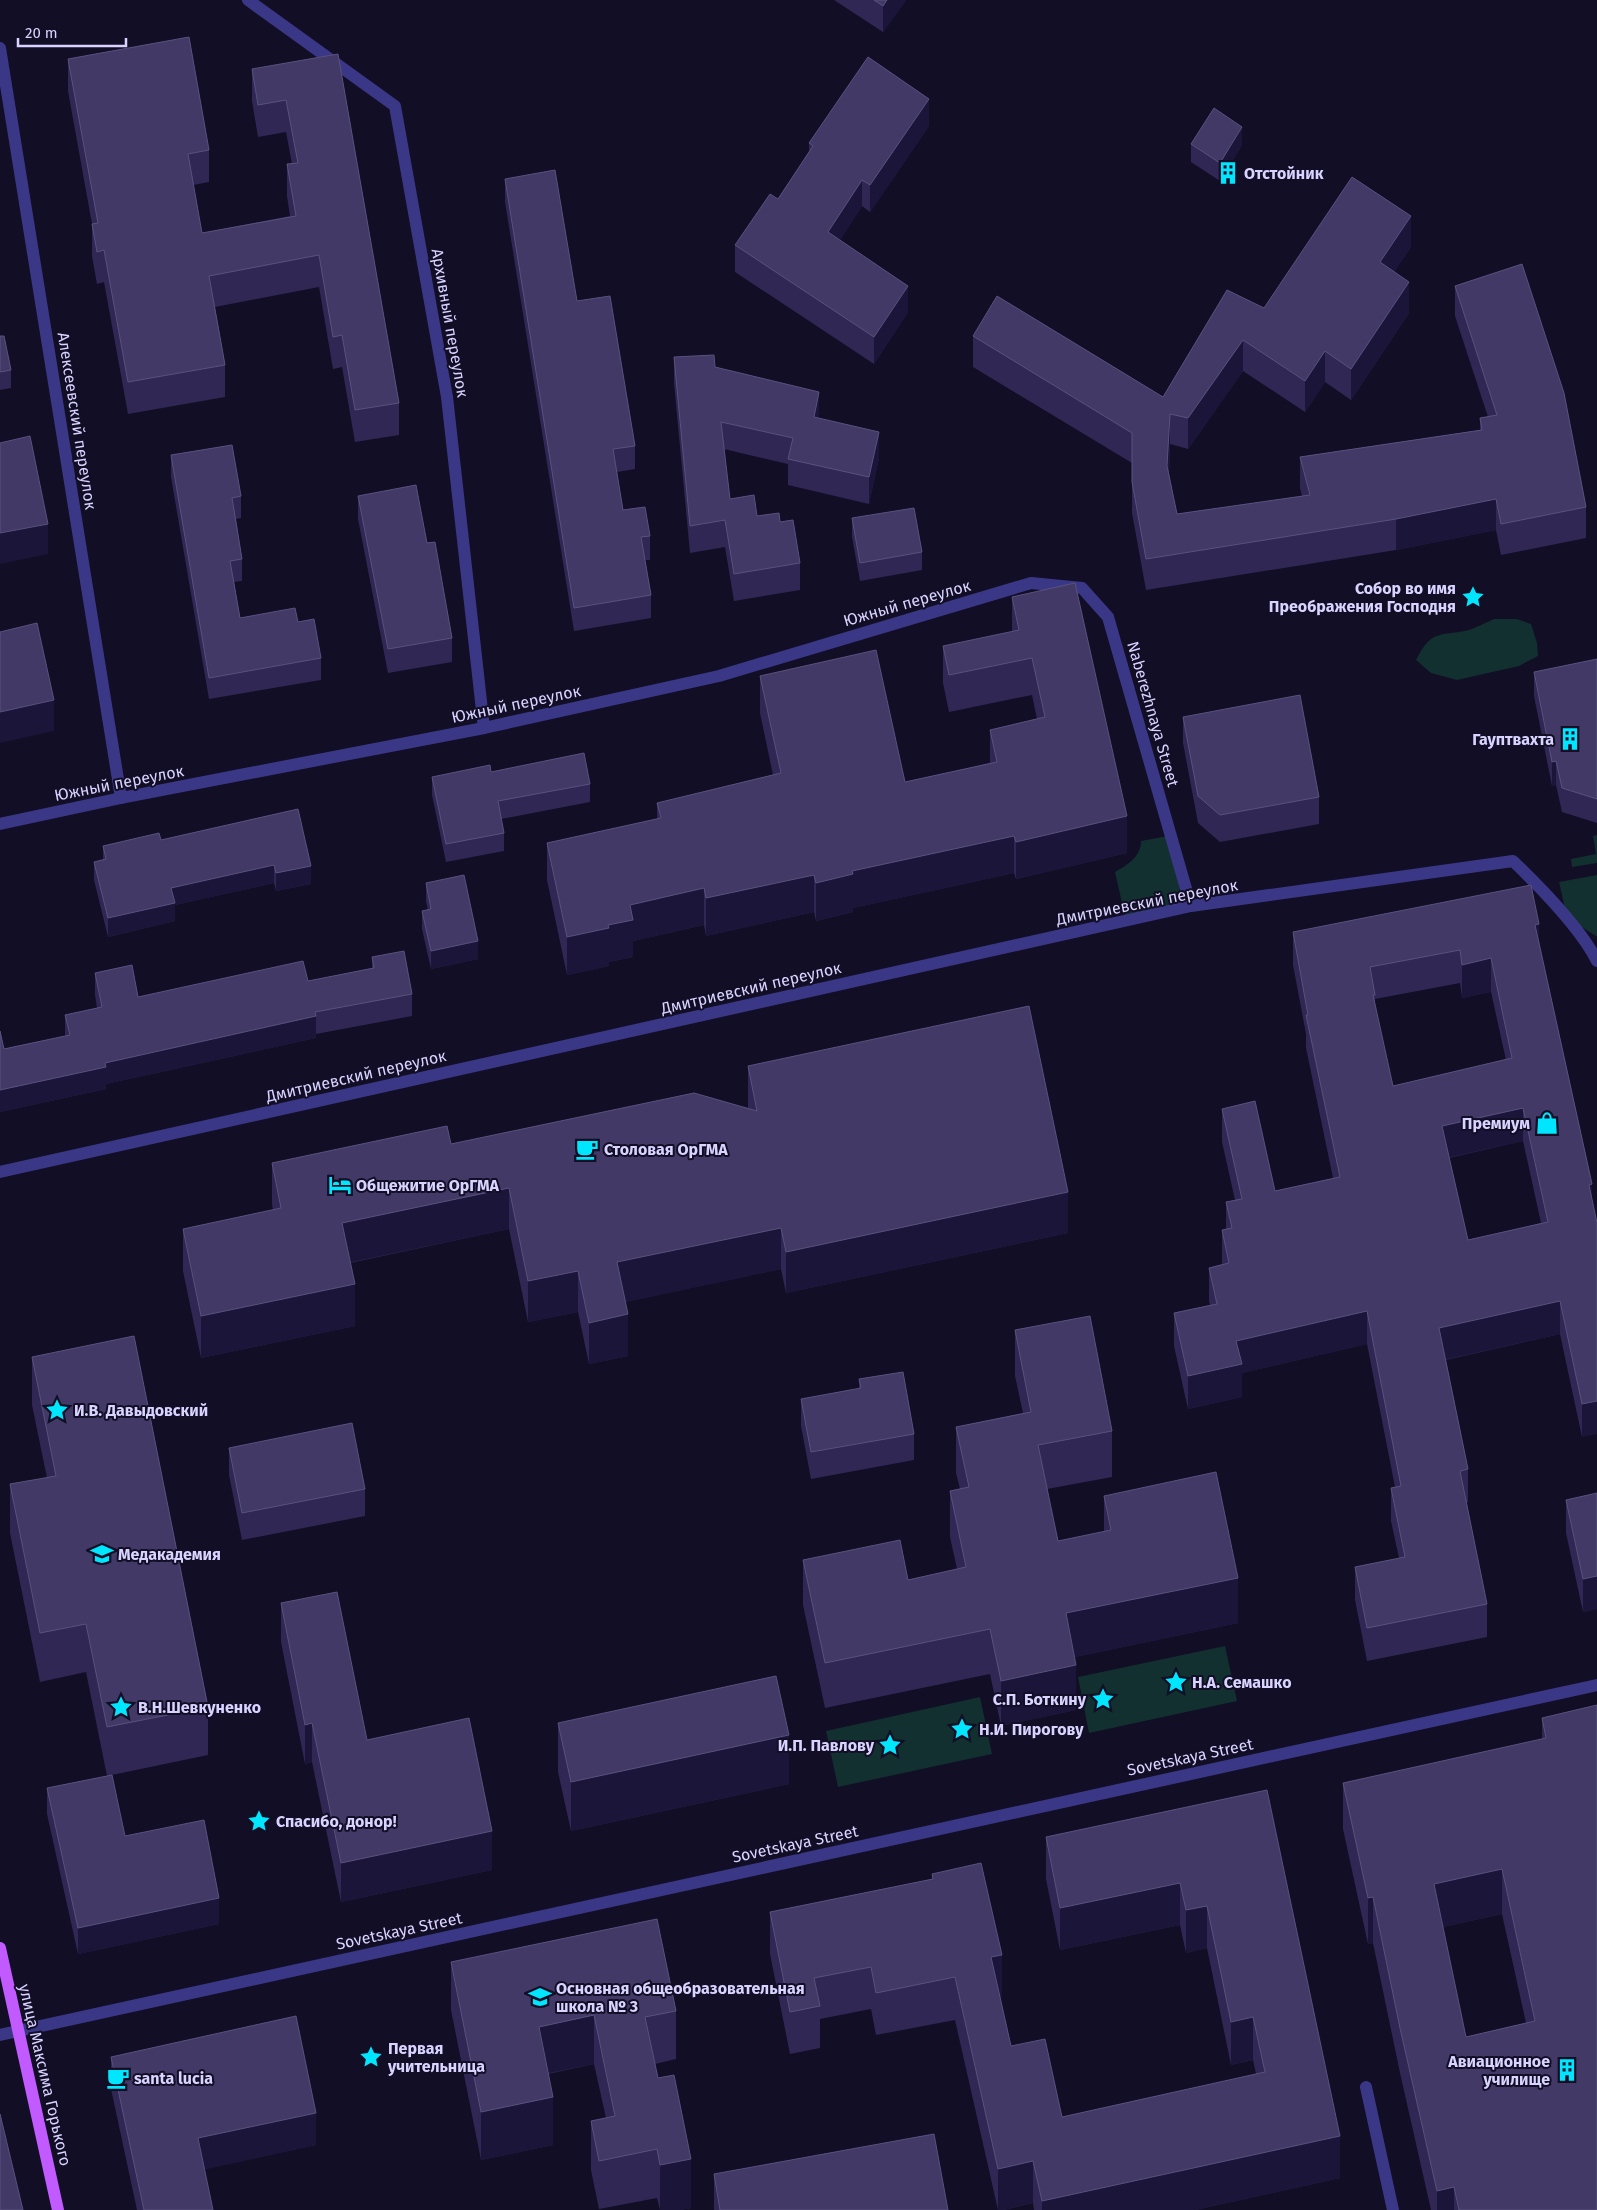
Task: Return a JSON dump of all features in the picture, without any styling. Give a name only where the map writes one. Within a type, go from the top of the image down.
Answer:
[{"type":"main road","name":"улица Максима Горького","points":[[0,1948],[58,2210]]},
{"type":"street","name":"Архивный переулок","points":[[248,0],[395,106],[447,397],[484,728]]},
{"type":"street","name":"Алексеевский переулок","points":[[0,48],[121,798]]},
{"type":"street","name":"Южный переулок","points":[[0,824],[121,798],[484,728],[719,676],[1031,583]]},
{"type":"street","name":"Naberezhnaya Street","points":[[1031,583],[1082,588],[1108,616],[1191,906]]},
{"type":"street","name":"Дмитриевский переулок","points":[[0,1172],[1191,906],[1514,861],[1533,880],[1590,947],[1597,961]]},
{"type":"street","name":"Sovetskaya Street","points":[[0,2035],[1597,1686]]},
{"type":"street","points":[[1366,2087],[1393,2210]]},
{"type":"green space","points":[[1494,619],[1517,619],[1531,624],[1537,643],[1538,656],[1519,666],[1457,680],[1431,673],[1416,660],[1422,649],[1433,638],[1439,635],[1472,629]]},
{"type":"green space","points":[[1597,835],[1597,863],[1572,867],[1571,859],[1596,854],[1593,836]]},
{"type":"green space","points":[[1168,836],[1181,894],[1172,910],[1126,921],[1115,872],[1136,856],[1139,852],[1141,841]]},
{"type":"green space","points":[[1597,875],[1596,936],[1567,918],[1559,882]]},
{"type":"green space","points":[[1225,1646],[1237,1701],[1089,1733],[1078,1677]]},
{"type":"green space","points":[[980,1697],[992,1754],[838,1787],[826,1731]]},
{"type":"building","points":[[874,0],[887,0],[883,6]]},
{"type":"building","points":[[189,37],[209,150],[188,154],[202,233],[296,216],[287,164],[298,163],[286,100],[258,105],[252,69],[338,54],[399,403],[355,410],[342,335],[333,337],[319,255],[209,276],[225,365],[128,382],[104,250],[97,252],[92,224],[98,223],[68,59]]},
{"type":"building","points":[[868,57],[929,99],[870,185],[862,180],[828,232],[908,286],[874,337],[735,245],[770,194],[778,199],[813,146],[809,143]]},
{"type":"building","points":[[1214,108],[1242,127],[1220,163],[1191,144]]},
{"type":"building","points":[[555,170],[577,301],[610,296],[635,446],[613,449],[623,510],[645,507],[650,536],[641,537],[651,595],[574,608],[505,179]]},
{"type":"building","points":[[1352,177],[1411,216],[1380,262],[1409,282],[1351,369],[1325,351],[1305,381],[1243,340],[1188,418],[1170,414],[1167,466],[1177,514],[1310,495],[1300,457],[1482,430],[1480,418],[1497,415],[1455,286],[1522,264],[1564,393],[1586,507],[1501,524],[1496,499],[1396,519],[1146,559],[1132,482],[1132,433],[973,336],[997,296],[1163,397],[1227,290],[1264,308]]},
{"type":"building","points":[[0,336],[4,336],[11,370],[0,372]]},
{"type":"building","points":[[714,355],[715,367],[819,392],[814,417],[879,432],[869,477],[788,459],[793,438],[721,422],[730,499],[754,495],[757,516],[779,513],[780,522],[793,520],[800,563],[734,574],[725,520],[690,526],[674,357]]},
{"type":"building","points":[[30,436],[48,524],[0,533],[0,443]]},
{"type":"building","points":[[232,445],[241,496],[232,498],[242,559],[230,561],[240,618],[295,608],[298,622],[314,619],[321,658],[209,678],[171,455]]},
{"type":"building","points":[[416,485],[427,543],[435,542],[452,638],[388,649],[358,496]]},
{"type":"building","points":[[914,508],[922,552],[860,563],[852,518]]},
{"type":"building","points":[[1075,583],[1127,816],[1016,842],[1014,836],[852,871],[853,874],[816,883],[814,875],[706,898],[704,888],[630,905],[633,920],[608,925],[609,928],[567,937],[547,843],[661,818],[657,803],[781,773],[760,676],[876,650],[905,782],[997,762],[990,730],[1045,717],[1032,658],[949,675],[943,646],[1019,630],[1012,597]]},
{"type":"building","points":[[37,623],[54,700],[0,712],[0,632]]},
{"type":"building","name":"Гауптвахта","points":[[1597,659],[1597,799],[1562,788],[1556,761],[1552,762],[1534,672]]},
{"type":"building","points":[[1300,695],[1319,797],[1220,815],[1198,796],[1183,717]]},
{"type":"building","points":[[584,753],[590,784],[498,801],[504,833],[446,844],[432,777],[490,765],[491,772]]},
{"type":"building","points":[[298,809],[311,866],[276,873],[274,865],[171,888],[175,903],[108,918],[94,862],[106,859],[103,846],[159,833],[161,840]]},
{"type":"building","points":[[464,875],[478,941],[431,951],[422,911],[431,909],[426,883]]},
{"type":"building","points":[[1531,885],[1539,924],[1535,925],[1592,1184],[1589,1185],[1597,1223],[1597,1401],[1582,1404],[1560,1301],[1439,1328],[1468,1469],[1460,1471],[1487,1604],[1367,1628],[1355,1567],[1405,1557],[1391,1488],[1401,1486],[1367,1311],[1236,1341],[1242,1364],[1188,1376],[1174,1313],[1217,1304],[1209,1268],[1229,1263],[1222,1230],[1232,1228],[1226,1202],[1242,1199],[1222,1109],[1255,1101],[1275,1191],[1340,1177],[1306,1015],[1308,1015],[1293,932]],"holes":[[[1460,950],[1462,965],[1491,958],[1512,1058],[1393,1086],[1373,995],[1375,995],[1370,967]],[[1523,1108],[1548,1222],[1468,1240],[1442,1126]]]},
{"type":"building","points":[[404,951],[412,994],[315,1012],[316,1016],[105,1063],[106,1067],[0,1090],[0,1031],[4,1049],[70,1035],[65,1015],[102,1007],[95,973],[132,965],[138,997],[303,961],[308,981],[374,968],[372,957]]},
{"type":"building","points":[[1029,1006],[1068,1192],[786,1252],[781,1228],[617,1262],[628,1314],[589,1323],[578,1271],[528,1281],[509,1188],[342,1223],[355,1284],[201,1316],[183,1229],[281,1208],[272,1163],[447,1126],[451,1144],[694,1093],[757,1111],[748,1066]]},
{"type":"building","points":[[1090,1316],[1112,1431],[1038,1445],[1058,1541],[1111,1530],[1104,1496],[1216,1472],[1238,1578],[1066,1613],[1076,1665],[1001,1681],[990,1629],[825,1663],[803,1560],[900,1540],[908,1580],[966,1567],[950,1491],[969,1487],[956,1427],[1031,1412],[1015,1330]]},
{"type":"building","points":[[134,1336],[208,1707],[107,1727],[86,1624],[40,1633],[10,1484],[56,1476],[32,1357]]},
{"type":"building","points":[[903,1372],[914,1434],[811,1452],[801,1399],[861,1388],[859,1379]]},
{"type":"building","points":[[352,1423],[365,1489],[242,1513],[229,1448]]},
{"type":"building","points":[[1597,1493],[1597,1576],[1583,1579],[1566,1500]]},
{"type":"building","points":[[337,1592],[367,1740],[469,1718],[492,1831],[341,1863],[312,1723],[305,1725],[281,1603]]},
{"type":"building","points":[[776,1676],[789,1735],[571,1782],[558,1723]]},
{"type":"building","points":[[1597,1705],[1597,2210],[1459,2210],[1454,2187],[1437,2191],[1373,1897],[1368,1898],[1343,1783],[1546,1738],[1542,1718]],"holes":[[[1502,1869],[1535,2021],[1466,2037],[1434,1884]]]},
{"type":"building","points":[[112,1775],[125,1836],[204,1820],[219,1898],[78,1928],[47,1788]]},
{"type":"building","points":[[1267,1790],[1340,2136],[1042,2201],[1033,2161],[998,2169],[955,1977],[876,1993],[871,1967],[814,1978],[820,2006],[790,2012],[770,1912],[933,1879],[932,1874],[981,1863],[1002,1955],[991,1957],[1011,2046],[1045,2039],[1062,2117],[1265,2072],[1253,2017],[1231,2022],[1207,1906],[1186,1910],[1180,1883],[1060,1908],[1046,1837]]},
{"type":"building","points":[[657,1919],[676,2011],[645,2017],[658,2078],[674,2075],[691,2159],[660,2165],[657,2149],[599,2161],[591,2121],[615,2116],[594,2015],[539,2027],[553,2097],[481,2112],[451,1962]]},
{"type":"building","points":[[296,2016],[316,2113],[198,2138],[213,2210],[144,2210],[111,2057]]},
{"type":"building","points":[[0,2114],[23,2210],[0,2210]]},
{"type":"building","points":[[934,2134],[948,2210],[720,2210],[714,2174]]},
{"type":"place","name":"Отстойник","points":[[1228,173]]},
{"type":"place","name":"Собор во имя Преображения Господня","points":[[1473,597]]},
{"type":"place","name":"Гауптвахта","points":[[1570,739]]},
{"type":"place","name":"Премиум","points":[[1547,1123]]},
{"type":"place","name":"Столовая ОрГМА","points":[[587,1149]]},
{"type":"place","name":"Общежитие ОрГМА","points":[[340,1185]]},
{"type":"place","name":"И.В. Давыдовский","points":[[57,1410]]},
{"type":"place","name":"Медакадемия","points":[[102,1554]]},
{"type":"place","name":"Н.А. Семашко","points":[[1176,1682]]},
{"type":"place","name":"С.П. Боткину","points":[[1103,1699]]},
{"type":"place","name":"В.Н.Шевкуненко","points":[[121,1707]]},
{"type":"place","name":"Н.И. Пирогову","points":[[962,1729]]},
{"type":"place","name":"И.П. Павлову","points":[[890,1745]]},
{"type":"place","name":"Спасибо, донор!","points":[[259,1821]]},
{"type":"place","name":"Основная общеобразовательная школа № 3","points":[[540,1997]]},
{"type":"place","name":"Первая учительница","points":[[371,2057]]},
{"type":"place","name":"Авиационное училище","points":[[1567,2070]]},
{"type":"place","name":"santa lucia","points":[[118,2078]]}]
